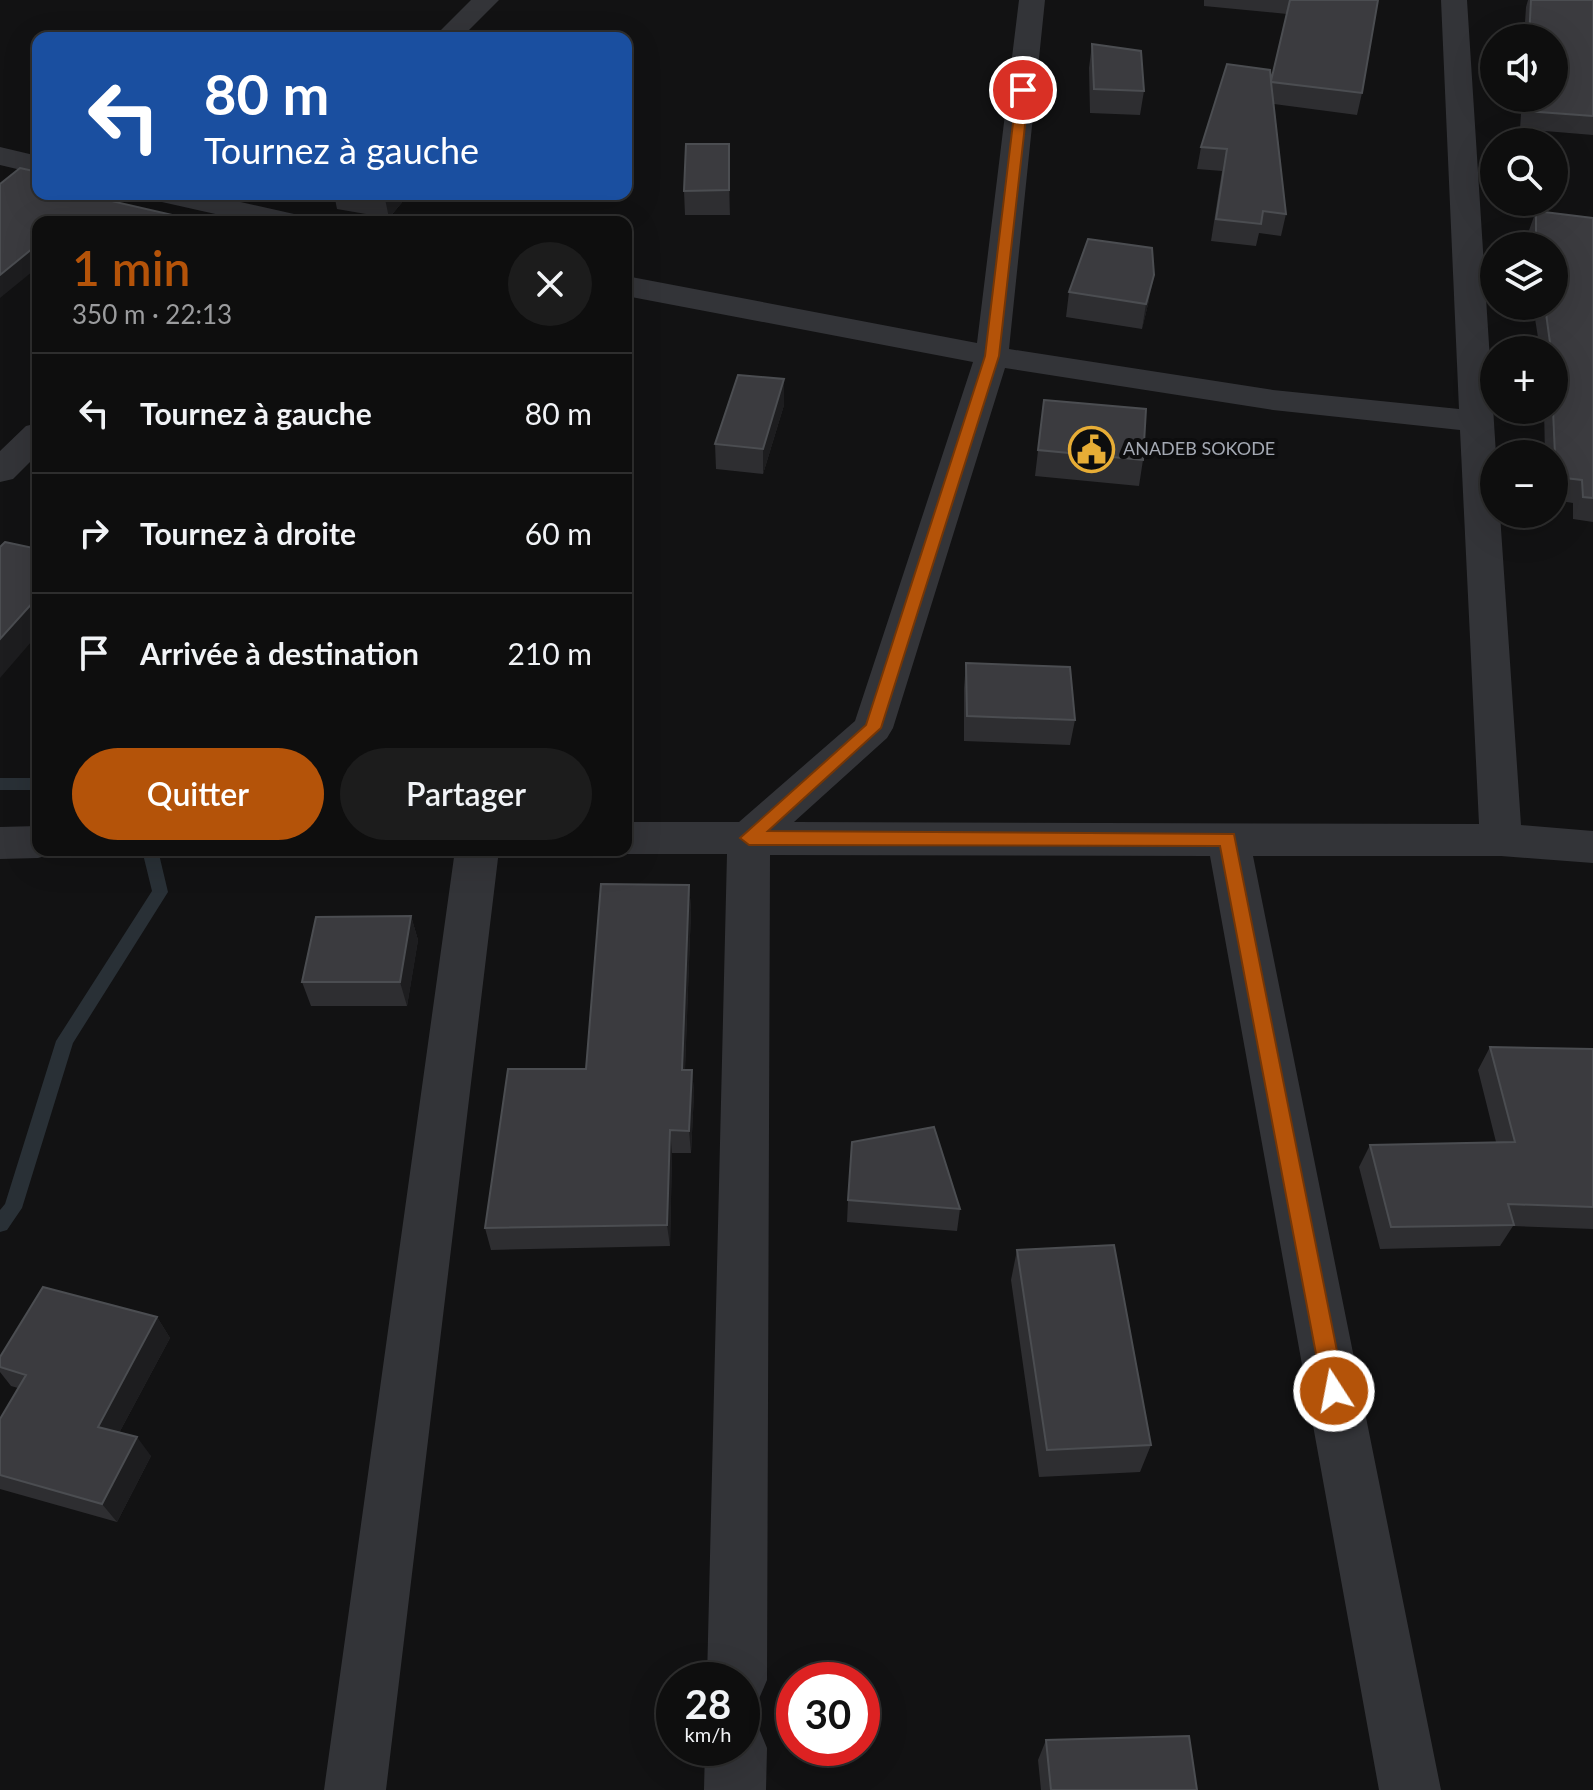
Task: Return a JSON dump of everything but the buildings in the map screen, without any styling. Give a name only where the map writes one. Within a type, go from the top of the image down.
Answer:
[{"type":"street","points":[[452,32],[486,0]]},
{"type":"street","points":[[737,1662],[749,838],[873,728],[992,356],[1011,209],[1032,0]]},
{"type":"street","points":[[1454,0],[1501,840]]},
{"type":"street","points":[[0,156],[32,164]]},
{"type":"street","points":[[187,200],[247,216]]},
{"type":"street","points":[[261,216],[278,200]]},
{"type":"street","points":[[632,287],[992,356],[1273,400],[1477,421]]},
{"type":"street","points":[[0,471],[32,440]]},
{"type":"street","points":[[632,838],[1501,840],[1593,847]]},
{"type":"street","points":[[1228,839],[1410,1790]]},
{"type":"street","points":[[0,843],[32,842]]},
{"type":"street","points":[[355,1790],[476,856]]},
{"type":"street","points":[[735,1790],[736,1766]]},
{"type":"waterway","points":[[0,784],[32,784]]},
{"type":"waterway","points":[[0,1224],[13,1208],[65,1041],[160,892],[151,856]]},
{"type":"place","name":"ANADEB SOKODE","points":[[1092,449]]},
{"type":"route","points":[[1023,90],[992,356],[873,728],[749,838],[1228,839],[1334,1391]]}]
